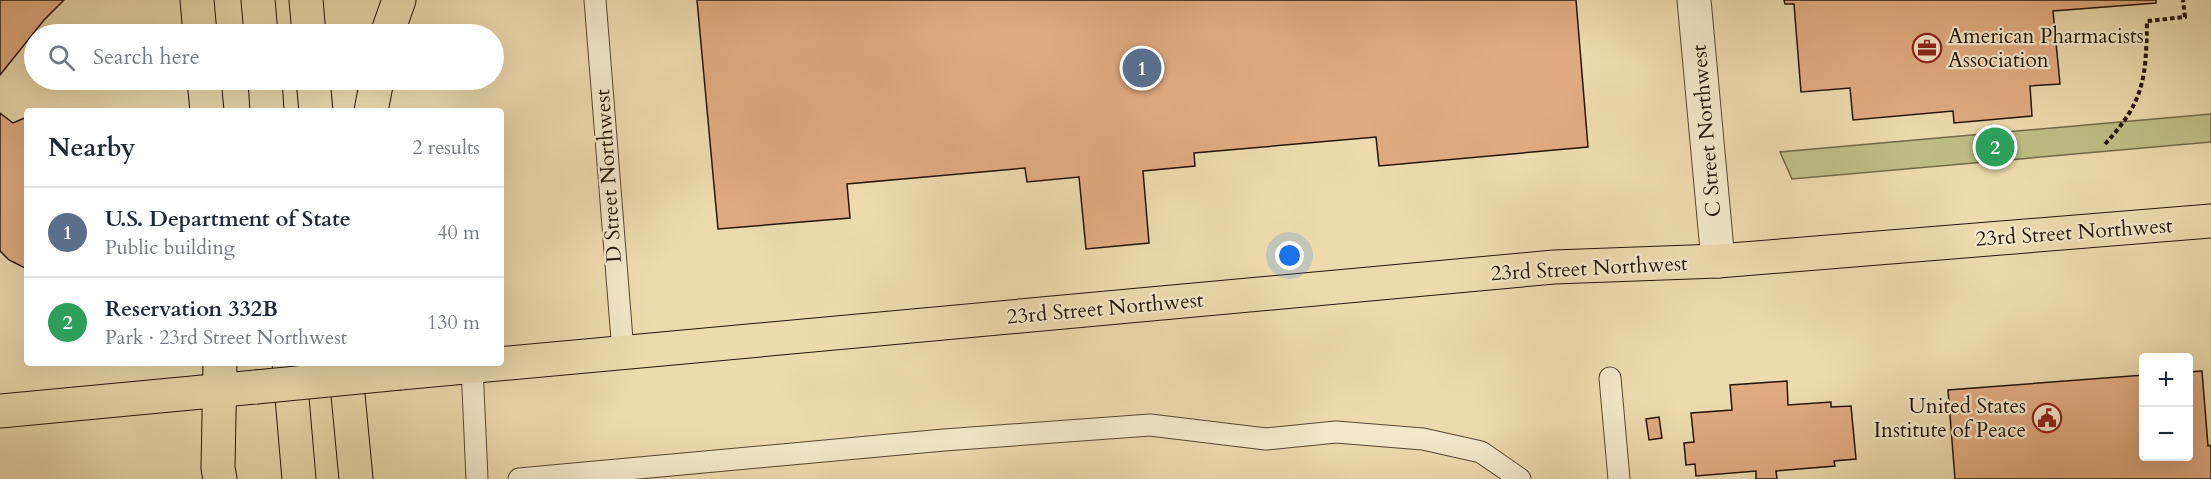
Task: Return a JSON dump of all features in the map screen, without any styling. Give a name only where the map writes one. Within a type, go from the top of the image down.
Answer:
[{"type":"main road","points":[[197,0],[199,24]]},
{"type":"main road","points":[[258,0],[260,24]]},
{"type":"main road","points":[[306,0],[308,24]]},
{"type":"main road","points":[[391,24],[399,0]]},
{"type":"main road","points":[[205,90],[207,108]]},
{"type":"main road","points":[[266,90],[267,108]]},
{"type":"main road","points":[[314,90],[316,108]]},
{"type":"main road","points":[[372,108],[375,90]]},
{"type":"main road","name":"23rd Street Northwest","points":[[504,363],[1554,267],[1718,261],[2211,221]]},
{"type":"main road","points":[[289,366],[299,479]]},
{"type":"main road","points":[[345,366],[356,479]]},
{"type":"main road","name":"23rd Street Northwest","points":[[0,411],[220,376],[256,387],[472,366]]},
{"type":"main road","points":[[220,376],[218,468],[220,479]]},
{"type":"street","name":"C Street Northwest","points":[[1694,0],[1718,261]]},
{"type":"lane","name":"D Street Northwest","points":[[595,0],[623,352]]},
{"type":"lane","points":[[472,366],[477,479]]},
{"type":"lane","points":[[1610,378],[1618,479]]},
{"type":"lane","points":[[519,479],[944,440],[1150,425],[1266,439],[1336,432],[1423,439],[1480,452],[1520,479]]},
{"type":"path","points":[[2105,144],[2125,122],[2139,98],[2146,60],[2146,21],[2185,17],[2183,0]]},
{"type":"green space","points":[[2211,114],[2211,142],[1792,179],[1780,152]]},
{"type":"building","points":[[0,0],[64,0],[41,24],[24,24],[24,45],[0,75]]},
{"type":"building","points":[[697,0],[1576,0],[1588,147],[1379,166],[1376,137],[1194,153],[1195,166],[1143,171],[1149,243],[1086,249],[1079,177],[1027,182],[1025,168],[847,184],[850,218],[718,229]]},
{"type":"building","name":"American Pharmacists Association","points":[[1784,0],[2156,0],[2156,3],[2053,11],[2060,84],[2030,86],[2032,116],[1954,123],[1953,111],[1853,120],[1850,88],[1801,92],[1794,4],[1785,4]]},
{"type":"building","points":[[0,113],[13,123],[24,118],[24,268],[9,260],[0,251]]},
{"type":"building","name":"United States Institute of Peace","points":[[2202,371],[2208,446],[2211,445],[2211,479],[1955,479],[1948,390],[2139,375],[2139,461],[2193,461],[2193,372]]},
{"type":"building","points":[[1787,381],[1788,405],[1831,402],[1831,407],[1851,406],[1856,459],[1834,461],[1835,466],[1776,471],[1777,479],[1756,479],[1756,471],[1696,476],[1695,464],[1686,465],[1684,443],[1694,442],[1691,413],[1732,410],[1730,385]]},
{"type":"building","points":[[1659,417],[1662,438],[1649,440],[1646,419]]},
{"type":"place","name":"American Pharmacists Association","points":[[1927,48]]},
{"type":"place","name":"U.S. Department of State","points":[[1142,68]]},
{"type":"place","name":"Reservation 332B","points":[[1995,147]]},
{"type":"place","name":"United States Institute of Peace","points":[[2047,418]]}]
